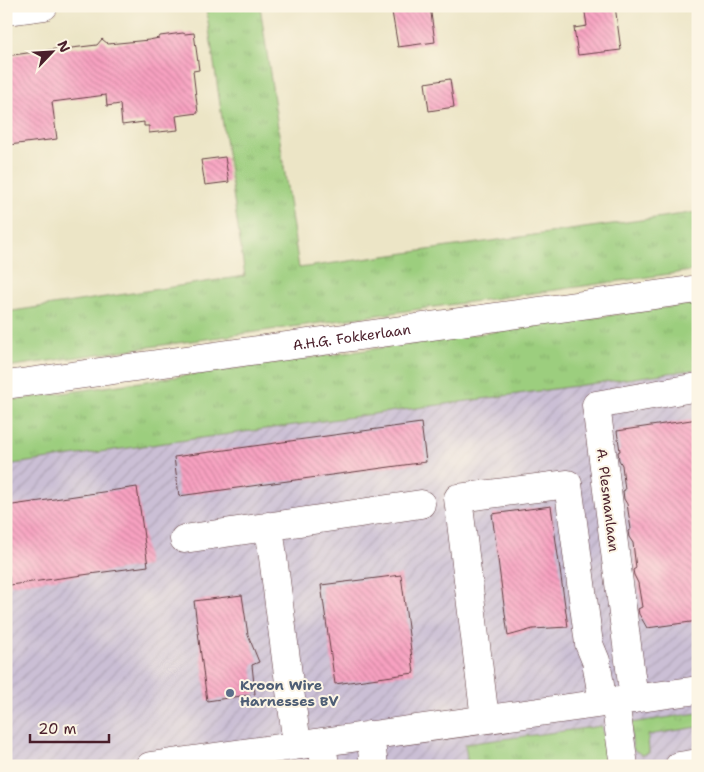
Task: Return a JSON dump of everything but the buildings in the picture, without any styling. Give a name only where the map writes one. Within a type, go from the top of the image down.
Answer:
[{"type":"main road","points":[[6,11],[44,6]]},
{"type":"main road","name":"A.H.G. Fokkerlaan","points":[[6,385],[698,290]]},
{"type":"main road","name":"A. Plesmanlaan","points":[[617,701],[596,404],[698,387]]},
{"type":"main road","points":[[485,719],[458,498],[568,484],[589,644],[617,701],[624,766]]},
{"type":"main road","points":[[184,539],[422,504]]},
{"type":"main road","points":[[269,526],[315,751]]},
{"type":"main road","points":[[150,766],[315,751],[370,735],[698,690]]},
{"type":"main road","points":[[370,735],[374,766]]},
{"type":"main road","points":[[679,766],[698,763]]},
{"type":"shaded area","points":[[698,360],[698,766],[6,766],[6,438]]},
{"type":"green space","points":[[219,6],[260,6],[299,268],[698,212],[698,270],[6,367],[6,312],[245,276],[206,8]]},
{"type":"green space","points":[[698,303],[698,369],[6,465],[6,401]]},
{"type":"green space","points":[[698,713],[698,727],[648,735],[649,753],[642,755],[633,749],[630,723]]},
{"type":"green space","points":[[602,726],[607,766],[468,766],[465,744]]},
{"type":"place","name":"Kroon Wire Harnesses BV","points":[[230,693]]}]
